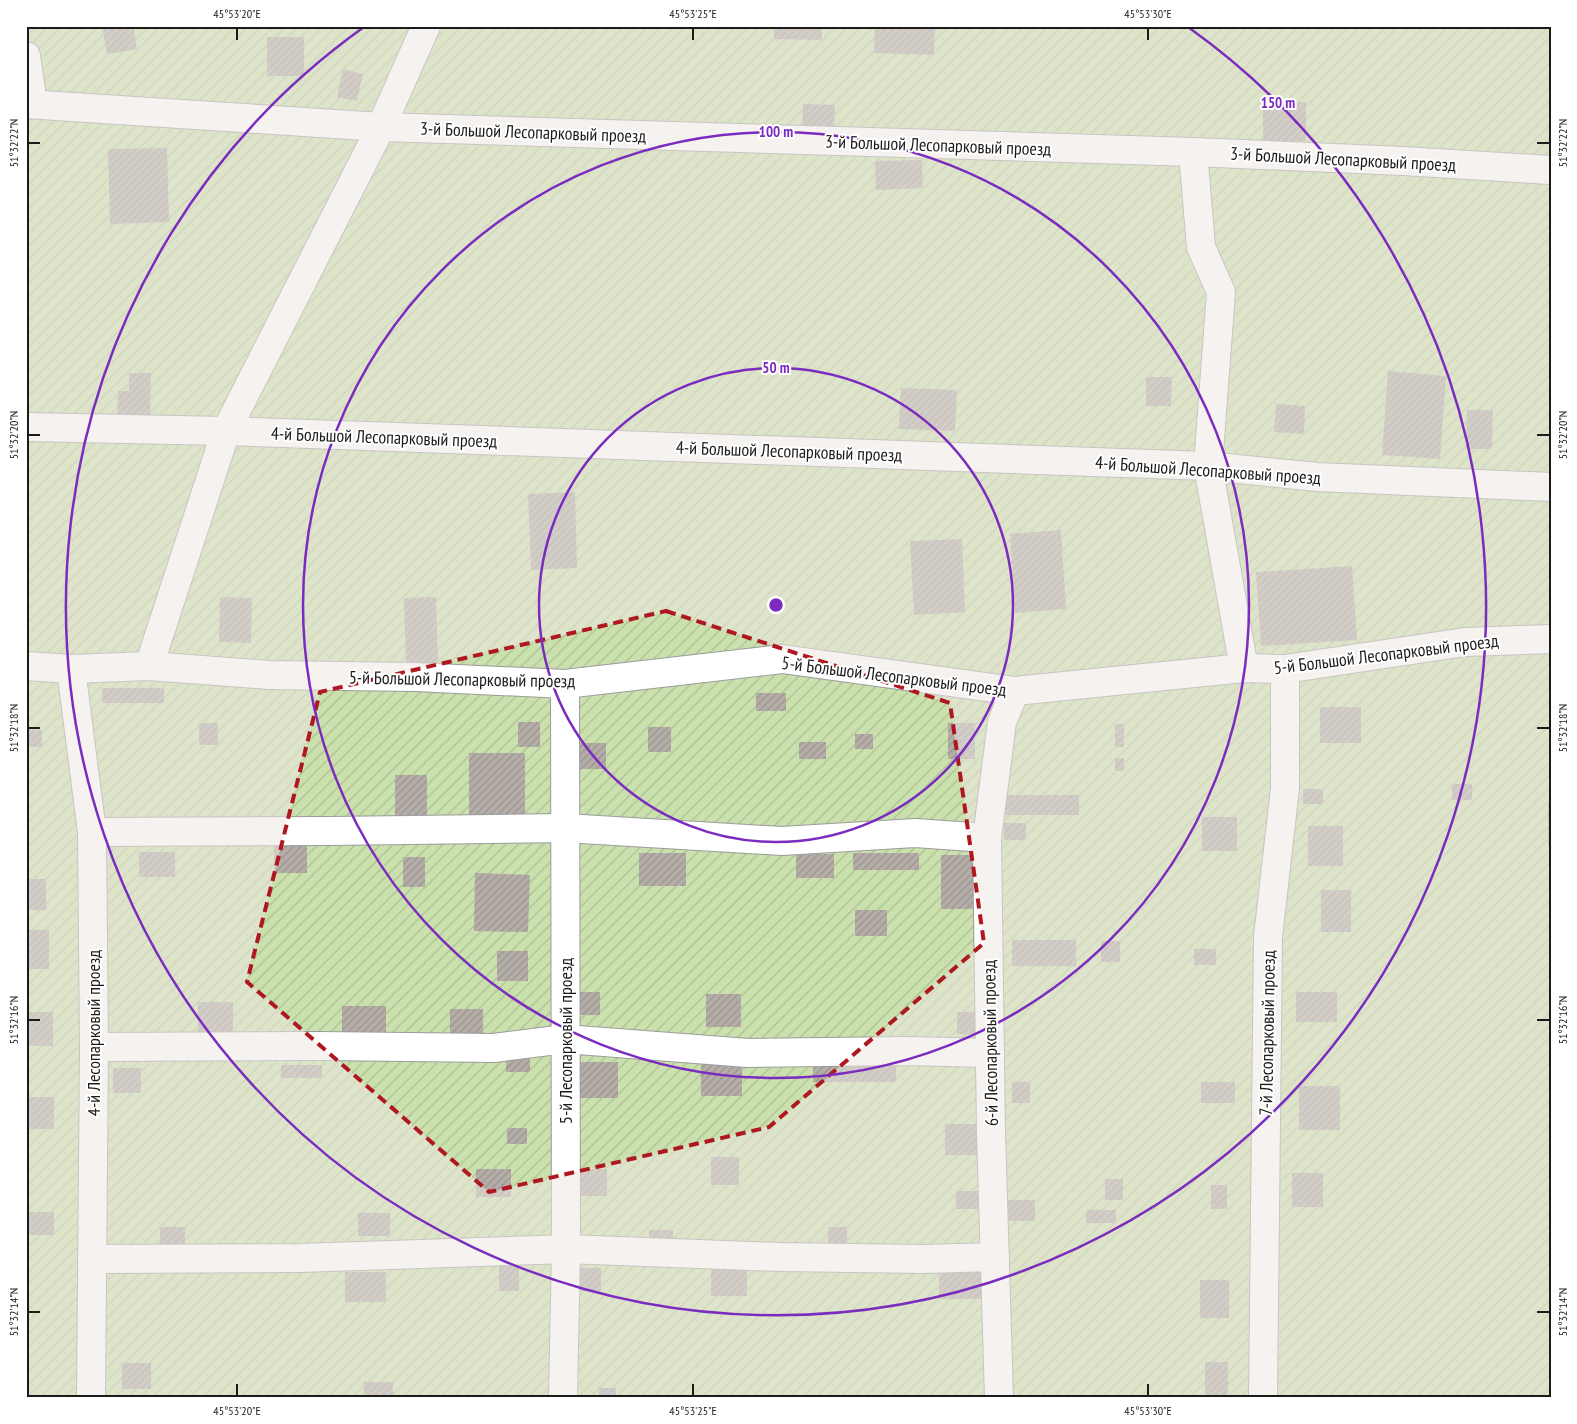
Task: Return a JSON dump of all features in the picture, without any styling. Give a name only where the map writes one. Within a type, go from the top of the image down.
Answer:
[{"type":"street","points":[[149,666],[226,431],[381,127],[426,26]]},
{"type":"street","points":[[26,56],[30,104]]},
{"type":"street","name":"3-й Большой Лесопарковый проезд","points":[[30,104],[381,127],[1194,152],[1403,161],[1551,170]]},
{"type":"street","points":[[1194,152],[1201,247],[1221,292],[1208,466],[1244,668]]},
{"type":"street","name":"4-й Большой Лесопарковый проезд","points":[[26,428],[226,431],[1208,466],[1317,477],[1551,487]]},
{"type":"street","name":"5-й Большой Лесопарковый проезд","points":[[26,666],[71,669],[149,666],[270,675],[415,677],[565,684],[782,659],[1015,691],[1244,668],[1285,669],[1465,642],[1551,639]]},
{"type":"street","name":"4-й Лесопарковый проезд","points":[[71,669],[92,832],[94,1047],[91,1398]]},
{"type":"street","name":"7-й Лесопарковый проезд","points":[[1263,1398],[1268,937],[1285,788],[1285,669]]},
{"type":"street","name":"5-й Лесопарковый проезд","points":[[563,1398],[566,1249],[565,684]]},
{"type":"street","name":"6-й Лесопарковый проезд","points":[[999,1398],[990,1054],[987,838],[1002,722],[1015,691]]},
{"type":"street","points":[[92,832],[565,828],[782,841],[915,833],[987,838]]},
{"type":"street","points":[[94,1047],[329,1046],[494,1048],[565,1039],[748,1054],[907,1051],[990,1054]]},
{"type":"street","points":[[92,1259],[300,1258],[566,1249],[799,1257],[923,1259],[995,1257]]},
{"type":"highlighted area","points":[[666,611],[950,703],[984,943],[769,1127],[489,1192],[247,982],[320,692]]},
{"type":"green space","points":[[26,26],[1551,26],[1551,1398],[26,1398]]},
{"type":"building","points":[[102,26],[133,26],[137,49],[107,54]]},
{"type":"building","points":[[774,26],[822,26],[822,40],[774,39]]},
{"type":"building","points":[[875,26],[935,26],[934,55],[874,53]]},
{"type":"building","points":[[267,37],[304,37],[304,76],[267,76]]},
{"type":"building","points":[[343,69],[363,74],[357,101],[337,97]]},
{"type":"building","points":[[1263,102],[1306,102],[1306,141],[1263,141]]},
{"type":"building","points":[[803,104],[835,105],[834,134],[802,132]]},
{"type":"building","points":[[167,148],[169,222],[110,224],[108,149]]},
{"type":"building","points":[[922,160],[923,188],[876,190],[875,161]]},
{"type":"building","points":[[1388,371],[1446,376],[1440,459],[1382,455]]},
{"type":"building","points":[[129,373],[151,373],[150,417],[117,417],[118,391],[129,391]]},
{"type":"building","points":[[1146,377],[1172,377],[1171,406],[1146,406]]},
{"type":"building","points":[[901,388],[957,390],[955,431],[899,429]]},
{"type":"building","points":[[1276,404],[1305,406],[1304,434],[1274,432]]},
{"type":"building","points":[[1467,410],[1493,410],[1492,449],[1466,449]]},
{"type":"building","points":[[575,492],[577,568],[531,570],[528,494]]},
{"type":"building","points":[[1061,530],[1066,609],[1015,613],[1010,534]]},
{"type":"building","points":[[962,539],[965,612],[914,615],[910,541]]},
{"type":"building","points":[[1352,566],[1357,640],[1261,646],[1256,572]]},
{"type":"building","points":[[220,597],[252,598],[251,643],[219,642]]},
{"type":"building","points":[[436,597],[438,663],[406,664],[404,598]]},
{"type":"building","points":[[102,688],[164,688],[164,703],[102,703]]},
{"type":"building","points":[[756,693],[786,693],[786,711],[756,711]]},
{"type":"building","points":[[1320,707],[1361,707],[1361,743],[1320,743]]},
{"type":"building","points":[[518,722],[540,722],[540,747],[518,747]]},
{"type":"building","points":[[199,723],[218,723],[218,745],[199,745]]},
{"type":"building","points":[[948,723],[975,723],[975,759],[948,759]]},
{"type":"building","points":[[1115,724],[1124,724],[1124,747],[1115,747]]},
{"type":"building","points":[[648,727],[671,727],[671,752],[648,752]]},
{"type":"building","points":[[26,730],[42,730],[42,747],[26,747]]},
{"type":"building","points":[[855,734],[873,734],[873,749],[855,749]]},
{"type":"building","points":[[799,742],[826,742],[826,759],[799,759]]},
{"type":"building","points":[[579,743],[606,743],[606,769],[579,769]]},
{"type":"building","points":[[469,753],[525,753],[525,815],[469,815]]},
{"type":"building","points":[[1115,758],[1124,758],[1124,771],[1115,771]]},
{"type":"building","points":[[395,775],[427,775],[427,821],[395,821]]},
{"type":"building","points":[[1452,784],[1472,784],[1472,800],[1452,800]]},
{"type":"building","points":[[1303,789],[1323,789],[1323,804],[1303,804]]},
{"type":"building","points":[[1004,795],[1079,795],[1079,815],[1004,815]]},
{"type":"building","points":[[1548,803],[1551,803],[1551,846],[1548,846]]},
{"type":"building","points":[[1202,817],[1237,817],[1237,851],[1202,851]]},
{"type":"building","points":[[1004,823],[1026,823],[1026,840],[1004,840]]},
{"type":"building","points":[[1308,826],[1343,826],[1343,866],[1308,866]]},
{"type":"building","points":[[274,843],[307,843],[307,873],[274,873]]},
{"type":"building","points":[[139,852],[175,852],[175,877],[139,877]]},
{"type":"building","points":[[639,853],[686,853],[686,886],[639,886]]},
{"type":"building","points":[[853,853],[919,853],[919,870],[853,870]]},
{"type":"building","points":[[796,854],[834,854],[834,878],[796,878]]},
{"type":"building","points":[[941,855],[982,855],[982,909],[941,909]]},
{"type":"building","points":[[403,857],[425,857],[425,887],[403,887]]},
{"type":"building","points":[[475,873],[530,875],[528,932],[474,931]]},
{"type":"building","points":[[26,879],[46,879],[46,910],[26,910]]},
{"type":"building","points":[[1321,890],[1351,890],[1351,932],[1321,932]]},
{"type":"building","points":[[855,910],[887,910],[887,936],[855,936]]},
{"type":"building","points":[[26,930],[49,930],[49,969],[26,969]]},
{"type":"building","points":[[1012,940],[1076,940],[1076,966],[1012,966]]},
{"type":"building","points":[[1101,941],[1120,941],[1120,962],[1101,962]]},
{"type":"building","points":[[1194,949],[1216,949],[1216,965],[1194,965]]},
{"type":"building","points":[[497,951],[528,951],[528,981],[497,981]]},
{"type":"building","points":[[574,992],[600,992],[600,1015],[574,1015]]},
{"type":"building","points":[[1296,992],[1337,992],[1337,1022],[1296,1022]]},
{"type":"building","points":[[706,994],[741,994],[741,1027],[706,1027]]},
{"type":"building","points":[[198,1002],[233,1002],[233,1039],[198,1039]]},
{"type":"building","points":[[342,1006],[386,1006],[386,1038],[342,1038]]},
{"type":"building","points":[[450,1009],[483,1009],[483,1033],[450,1033]]},
{"type":"building","points":[[26,1012],[53,1012],[53,1046],[26,1046]]},
{"type":"building","points":[[957,1012],[979,1012],[979,1034],[957,1034]]},
{"type":"building","points":[[506,1058],[530,1058],[530,1072],[506,1072]]},
{"type":"building","points":[[813,1061],[896,1061],[896,1082],[813,1082]]},
{"type":"building","points":[[577,1062],[618,1062],[618,1098],[577,1098]]},
{"type":"building","points":[[701,1064],[742,1064],[742,1096],[701,1096]]},
{"type":"building","points":[[281,1065],[322,1065],[322,1078],[281,1078]]},
{"type":"building","points":[[113,1068],[141,1068],[141,1093],[113,1093]]},
{"type":"building","points":[[1012,1082],[1030,1082],[1030,1103],[1012,1103]]},
{"type":"building","points":[[1201,1082],[1235,1082],[1235,1103],[1201,1103]]},
{"type":"building","points":[[1299,1086],[1340,1086],[1340,1130],[1299,1130]]},
{"type":"building","points":[[26,1097],[54,1097],[54,1129],[26,1129]]},
{"type":"building","points":[[945,1124],[979,1124],[979,1155],[945,1155]]},
{"type":"building","points":[[507,1128],[527,1128],[527,1144],[507,1144]]},
{"type":"building","points":[[711,1157],[739,1157],[739,1185],[711,1185]]},
{"type":"building","points":[[476,1169],[511,1169],[511,1197],[476,1197]]},
{"type":"building","points":[[579,1169],[607,1169],[607,1196],[579,1196]]},
{"type":"building","points":[[1292,1173],[1323,1173],[1323,1207],[1292,1207]]},
{"type":"building","points":[[1105,1179],[1123,1179],[1123,1200],[1105,1200]]},
{"type":"building","points":[[1211,1185],[1227,1185],[1227,1209],[1211,1209]]},
{"type":"building","points":[[956,1191],[979,1191],[979,1209],[956,1209]]},
{"type":"building","points":[[1004,1200],[1035,1200],[1035,1221],[1004,1221]]},
{"type":"building","points":[[1086,1210],[1116,1210],[1116,1223],[1086,1223]]},
{"type":"building","points":[[29,1212],[54,1212],[54,1235],[29,1235]]},
{"type":"building","points":[[358,1213],[390,1213],[390,1236],[358,1236]]},
{"type":"building","points":[[160,1227],[185,1227],[185,1249],[160,1249]]},
{"type":"building","points":[[828,1227],[847,1227],[847,1248],[828,1248]]},
{"type":"building","points":[[649,1230],[673,1230],[673,1241],[649,1241]]},
{"type":"building","points":[[499,1264],[519,1264],[519,1291],[499,1291]]},
{"type":"building","points":[[571,1268],[601,1268],[601,1291],[571,1291]]},
{"type":"building","points":[[711,1269],[747,1269],[747,1296],[711,1296]]},
{"type":"building","points":[[939,1270],[981,1270],[981,1299],[939,1299]]},
{"type":"building","points":[[345,1272],[386,1272],[386,1302],[345,1302]]},
{"type":"building","points":[[1200,1280],[1229,1280],[1229,1318],[1200,1318]]},
{"type":"building","points":[[1205,1362],[1228,1362],[1228,1395],[1205,1395]]},
{"type":"building","points":[[122,1363],[151,1363],[151,1389],[122,1389]]},
{"type":"building","points":[[364,1382],[393,1382],[393,1398],[364,1398]]},
{"type":"building","points":[[599,1388],[616,1388],[616,1398],[599,1398]]}]
